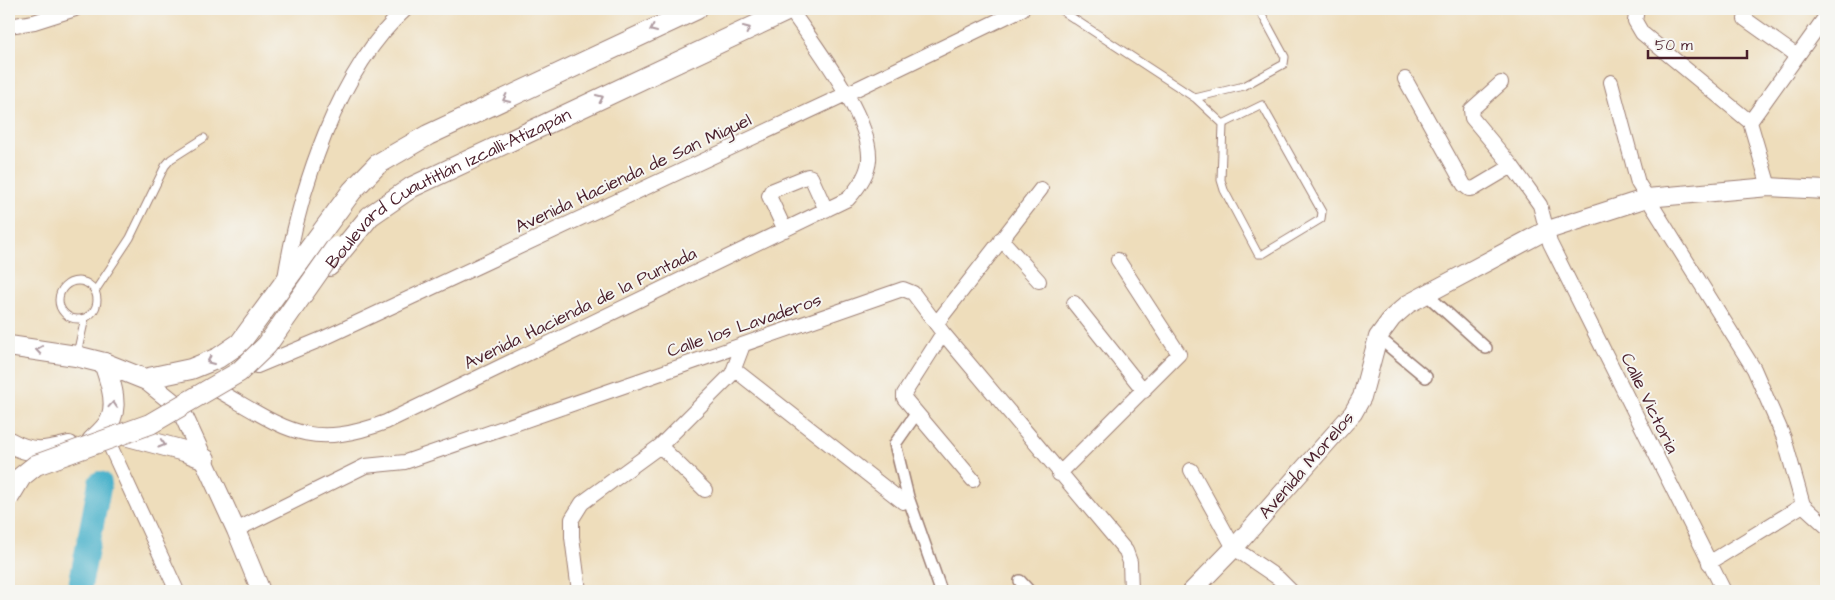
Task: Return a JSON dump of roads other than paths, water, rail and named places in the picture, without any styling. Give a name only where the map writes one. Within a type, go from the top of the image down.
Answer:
[{"type":"main road","name":"Boulevard Cuautitlán Izcalli-Atizapán","points":[[144,379],[191,369],[218,358],[240,344],[352,191],[378,164],[404,147],[697,9]]},
{"type":"main road","name":"Boulevard Cuautitlán Izcalli-Atizapán","points":[[39,453],[105,437],[180,408],[239,380],[257,366],[328,268],[370,216],[412,187],[791,9]]},
{"type":"main road","points":[[9,497],[21,478],[36,465],[150,424],[239,372],[267,345],[332,245],[352,191]]},
{"type":"main road","points":[[9,485],[21,470],[36,458],[148,417],[216,378],[258,342],[332,245],[370,216]]},
{"type":"main road","points":[[9,346],[76,356],[104,363],[144,379]]},
{"type":"main road","points":[[104,363],[114,399],[113,412],[105,437],[184,451],[205,459]]},
{"type":"main road","points":[[9,442],[20,449],[39,453],[23,472],[13,490],[9,506]]},
{"type":"street","points":[[9,26],[34,22],[75,9]]},
{"type":"street","points":[[284,284],[292,231],[327,128],[371,46],[406,9]]},
{"type":"street","name":"Avenida Hacienda de la Puntada","points":[[219,391],[281,426],[315,436],[351,434],[386,422],[848,199],[857,190],[865,175],[869,160],[864,132],[846,94],[791,9]]},
{"type":"street","name":"Avenida Hacienda de San Miguel","points":[[257,366],[332,334],[846,94],[1022,9]]},
{"type":"street","points":[[1636,15],[1642,33],[1750,122],[1769,187]]},
{"type":"street","points":[[1750,122],[1826,16]]},
{"type":"street","points":[[1745,19],[1797,56]]},
{"type":"street","points":[[1405,79],[1464,185],[1469,189],[1475,188],[1512,166]]},
{"type":"street","points":[[1611,82],[1638,183],[1754,369],[1784,438],[1803,505],[1826,526]]},
{"type":"street","name":"Calle Victoria","points":[[1501,83],[1471,110],[1470,114],[1512,166],[1540,205],[1545,231],[1724,591]]},
{"type":"street","points":[[784,230],[769,196],[771,191],[808,176],[811,177],[826,210]]},
{"type":"street","name":"Avenida Morelos","points":[[1192,591],[1234,548],[1353,413],[1362,397],[1378,337],[1392,318],[1408,304],[1545,231],[1647,198],[1769,187],[1826,190]]},
{"type":"street","points":[[972,480],[904,398],[939,328],[1001,240],[1041,189]]},
{"type":"street","points":[[1001,240],[1039,281]]},
{"type":"street","points":[[1059,474],[1179,354],[1118,260]]},
{"type":"street","name":"Calle los Lavaderos","points":[[236,530],[365,466],[405,462],[555,408],[903,289],[913,293],[939,328],[1059,474],[1126,551],[1130,562],[1131,591]]},
{"type":"street","points":[[1426,294],[1486,348]]},
{"type":"street","points":[[1074,303],[1144,391]]},
{"type":"street","points":[[1378,337],[1426,377]]},
{"type":"street","points":[[580,591],[572,537],[572,519],[582,504],[660,446],[735,370],[743,345]]},
{"type":"street","points":[[735,370],[904,502]]},
{"type":"street","points":[[144,379],[180,408],[205,459],[261,591]]},
{"type":"street","points":[[916,414],[895,444],[908,497],[941,591]]},
{"type":"street","points":[[105,437],[177,591]]},
{"type":"street","points":[[660,446],[705,490]]},
{"type":"street","points":[[1191,470],[1234,548],[1278,578],[1292,591]]},
{"type":"street","points":[[1709,563],[1803,505]]},
{"type":"street","points":[[1020,581],[1029,591]]},
{"type":"lane","points":[[1059,9],[1195,98],[1223,124],[1221,180],[1224,190],[1258,254],[1263,254],[1323,216],[1262,105],[1223,124]]},
{"type":"lane","points":[[1195,98],[1244,86],[1284,64],[1285,57],[1259,9]]},
{"type":"lane","points":[[76,356],[85,318],[96,307],[95,291],[130,238],[165,166],[171,159],[204,138]]},
{"type":"lane","points":[[85,318],[75,319],[66,316],[60,308],[58,298],[62,289],[69,283],[79,281],[88,284],[95,291]]},
{"type":"waterway","points":[[79,591],[100,483]]}]
